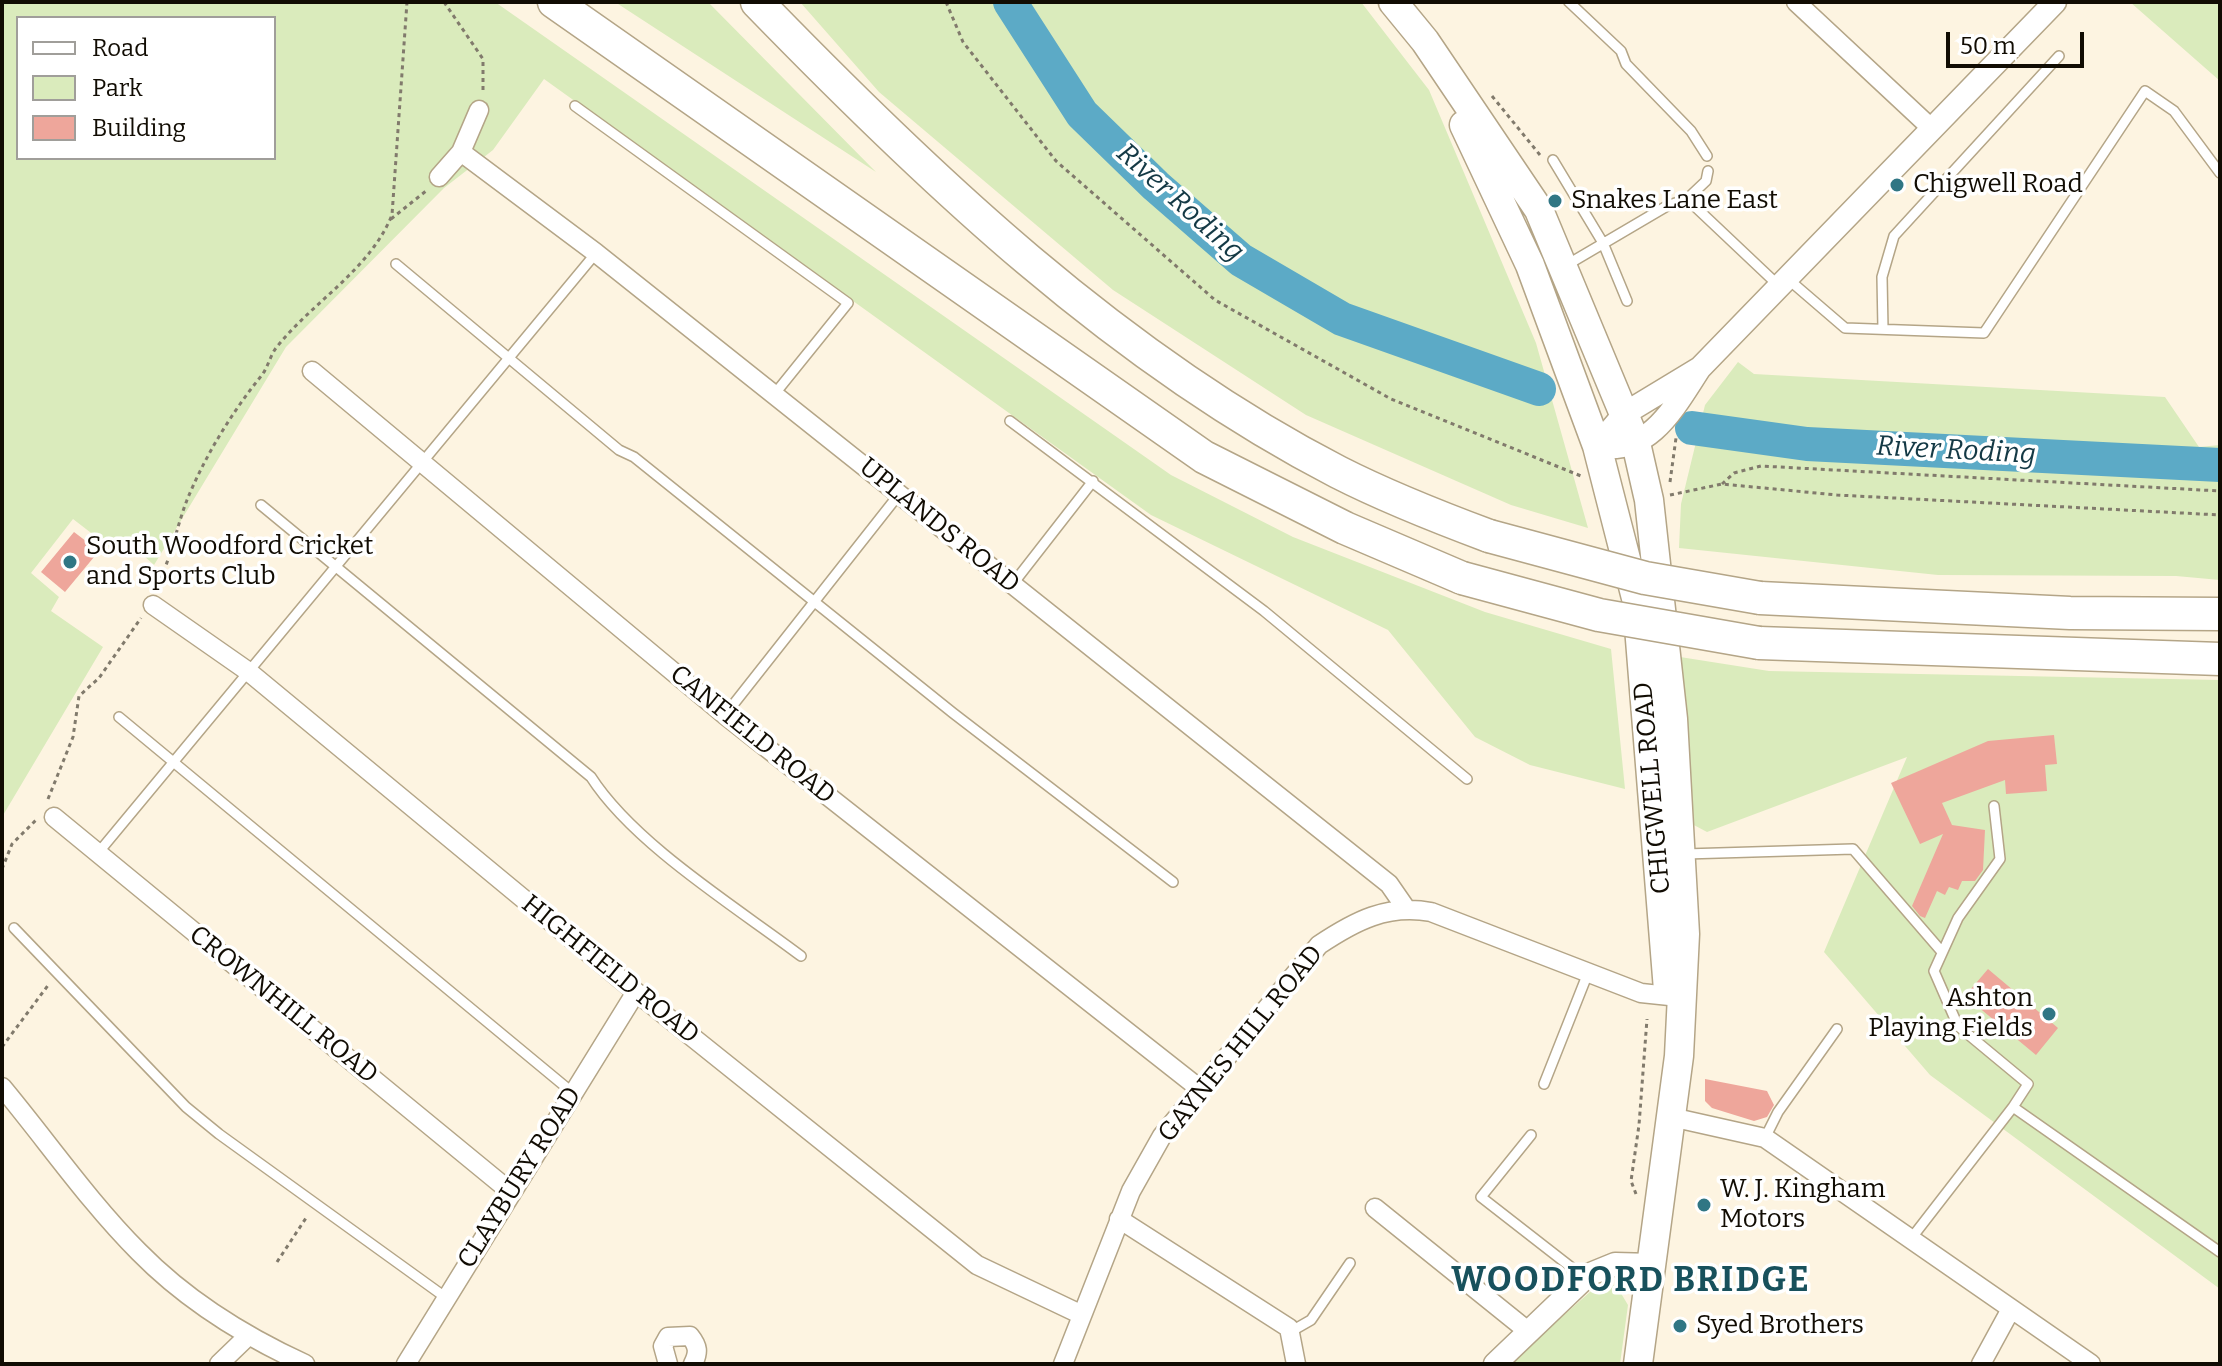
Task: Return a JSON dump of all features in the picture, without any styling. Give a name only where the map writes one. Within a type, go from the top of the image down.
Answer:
[{"type":"highway","points":[[554,2],[1204,457],[1345,528],[1462,578],[1599,615],[1759,643],[2220,659]]},
{"type":"highway","points":[[757,2],[853,101],[965,203],[1107,321],[1227,408],[1338,472],[1423,511],[1489,536],[1645,578],[1760,598],[2070,613],[2220,614]]},
{"type":"main road","name":"CHIGWELL ROAD","points":[[1393,2],[1425,41],[1539,210],[1636,443],[1651,516],[1673,719],[1683,854],[1675,997],[1674,1087],[1638,1364]]},
{"type":"main road","name":"CHIGWELL ROAD","points":[[1425,41],[1530,265],[1597,446],[1637,602],[1663,917],[1675,997]]},
{"type":"street","points":[[1796,2],[1930,127]]},
{"type":"street","points":[[1700,368],[1624,414],[1597,446],[1617,450],[1636,443],[1659,426],[1700,368],[1930,127],[2055,2]]},
{"type":"street","points":[[439,177],[461,152],[481,104]]},
{"type":"street","name":"UPLANDS ROAD","points":[[461,152],[596,253],[1389,884],[1407,910]]},
{"type":"street","name":"CANFIELD ROAD","points":[[312,371],[421,465],[725,715],[1200,1089]]},
{"type":"street","name":"HIGHFIELD ROAD","points":[[149,604],[249,672],[636,992],[977,1265],[1080,1314]]},
{"type":"street","name":"CROWNHILL ROAD","points":[[47,813],[512,1193]]},
{"type":"street","name":"GAYNES HILL ROAD","points":[[1063,1364],[1119,1219],[1162,1136],[1319,945],[1370,914],[1407,910],[1431,912],[1641,993],[1675,997]]},
{"type":"street","name":"CLAYBURY ROAD","points":[[406,1364],[636,992]]},
{"type":"street","points":[[2,1087],[138,1252],[180,1289],[247,1337],[305,1364]]},
{"type":"street","points":[[1671,1117],[1765,1138],[2091,1364]]},
{"type":"street","points":[[1375,1208],[1529,1332]]},
{"type":"street","points":[[1119,1219],[1290,1332],[1296,1364]]},
{"type":"street","points":[[1495,1364],[1585,1278],[1615,1264],[1653,1265]]},
{"type":"street","points":[[1981,1364],[2011,1309]]},
{"type":"street","points":[[668,1364],[663,1358],[663,1346],[668,1337],[678,1334],[690,1336],[697,1345],[693,1364]]},
{"type":"street","points":[[219,1364],[247,1337]]},
{"type":"lane","points":[[1569,2],[1621,51],[1626,64],[1691,131],[1707,156]]},
{"type":"lane","points":[[1883,329],[1882,277],[1894,236],[2059,56]]},
{"type":"lane","points":[[1687,199],[1782,281],[1845,328],[1984,333],[2145,91],[2174,111],[2220,173]]},
{"type":"lane","points":[[575,106],[848,303],[773,396]]},
{"type":"lane","points":[[1553,160],[1603,243],[1627,301]]},
{"type":"lane","points":[[1563,267],[1667,206],[1687,199],[1706,181],[1708,171]]},
{"type":"lane","points":[[98,853],[596,253]]},
{"type":"lane","points":[[396,264],[619,450],[634,457],[953,713],[1173,882]]},
{"type":"lane","points":[[1010,421],[1264,611],[1467,779]]},
{"type":"lane","points":[[1012,585],[1093,481]]},
{"type":"lane","points":[[725,715],[900,493]]},
{"type":"lane","points":[[261,505],[591,777],[605,798],[697,881],[801,956]]},
{"type":"lane","points":[[119,717],[573,1093]]},
{"type":"lane","points":[[1910,1240],[2028,1084],[1958,1026],[1934,971],[1958,918],[2000,859],[1994,806]]},
{"type":"lane","points":[[1663,917],[1674,896],[1674,854],[1853,849],[1942,952]]},
{"type":"lane","points":[[14,928],[186,1107],[445,1297]]},
{"type":"lane","points":[[1544,1084],[1588,973]]},
{"type":"lane","points":[[1765,1138],[1778,1112],[1837,1029]]},
{"type":"lane","points":[[2013,1107],[2220,1252]]},
{"type":"lane","points":[[1531,1135],[1481,1197],[1585,1278]]},
{"type":"lane","points":[[1290,1332],[1311,1320],[1350,1263]]},
{"type":"path","points":[[389,220],[407,2]]},
{"type":"path","points":[[444,2],[483,59],[481,104]]},
{"type":"path","points":[[946,2],[963,42],[1056,161],[1215,300],[1391,399],[1593,481]]},
{"type":"path","points":[[2,869],[12,844],[47,813],[73,737],[79,696],[99,678],[149,604],[164,573],[167,555],[200,470],[264,372],[275,349],[365,258],[389,220],[415,203],[439,177]]},
{"type":"path","points":[[1668,496],[1676,439]]},
{"type":"path","points":[[1722,484],[1734,473],[1761,466],[2220,491]]},
{"type":"path","points":[[1676,493],[1722,484],[1853,496],[2220,515]]},
{"type":"path","points":[[2,1047],[57,970]]},
{"type":"path","points":[[1639,1202],[1631,1181],[1639,1125],[1647,1019]]},
{"type":"path","points":[[277,1262],[306,1218]]},
{"type":"green space","points":[[2,2],[495,2],[1171,475],[1293,537],[1485,612],[1611,649],[1625,789],[1530,765],[1475,737],[1388,630],[1151,515],[544,79],[493,150],[444,188],[286,347],[154,565],[124,538],[112,549],[73,519],[31,573],[59,597],[51,611],[103,647],[2,817]]},
{"type":"green space","points":[[615,2],[708,2],[876,172]]},
{"type":"green space","points":[[800,2],[1361,2],[1429,90],[1536,343],[1588,528],[1511,505],[1306,415],[1113,290],[879,92]]},
{"type":"green space","points":[[2130,2],[2220,2],[2220,81]]},
{"type":"green space","points":[[1738,362],[1754,374],[2165,397],[2199,447],[2220,445],[2220,580],[2176,576],[1938,575],[1679,548],[1681,504],[1705,405]]},
{"type":"green space","name":"Ashton Playing Fields","points":[[1680,657],[1769,671],[2220,680],[2220,1289],[1930,1075],[1824,952],[1907,757],[1707,832],[1692,824]]},
{"type":"green space","points":[[1602,1285],[1616,1285],[1628,1305],[1620,1364],[1509,1364],[1591,1291]]},
{"type":"building","name":"South Woodford Cricket and Sports Club","points":[[74,532],[99,551],[65,592],[41,572]]},
{"type":"building","points":[[2054,735],[2057,764],[2045,765],[2047,791],[2006,794],[2005,780],[1942,803],[1952,825],[1985,830],[1983,870],[1975,881],[1962,881],[1958,890],[1949,887],[1945,895],[1937,891],[1925,918],[1920,916],[1912,906],[1943,834],[1920,844],[1891,783],[1988,741]]},
{"type":"building","points":[[1988,969],[2058,1028],[2036,1055],[1965,996]]},
{"type":"building","points":[[1705,1079],[1767,1091],[1774,1105],[1767,1117],[1754,1121],[1712,1108],[1705,1101]]},
{"type":"waterway","name":"River Roding","points":[[1010,2],[1082,114],[1156,186],[1241,260],[1342,319],[1539,389]]},
{"type":"waterway","name":"River Roding","points":[[1692,428],[1807,444],[2220,465]]},
{"type":"place","name":"Chigwell Road","points":[[1897,185]]},
{"type":"place","name":"Snakes Lane East","points":[[1555,201]]},
{"type":"place","name":"South Woodford Cricket and Sports Club","points":[[70,562]]},
{"type":"place","name":"Ashton Playing Fields","points":[[2049,1014]]},
{"type":"place","name":"W. J. Kingham Motors","points":[[1704,1205]]},
{"type":"place","name":"Syed Brothers","points":[[1680,1326]]},
{"type":"district","name":"WOODFORD BRIDGE","points":[[1631,1282]]}]
